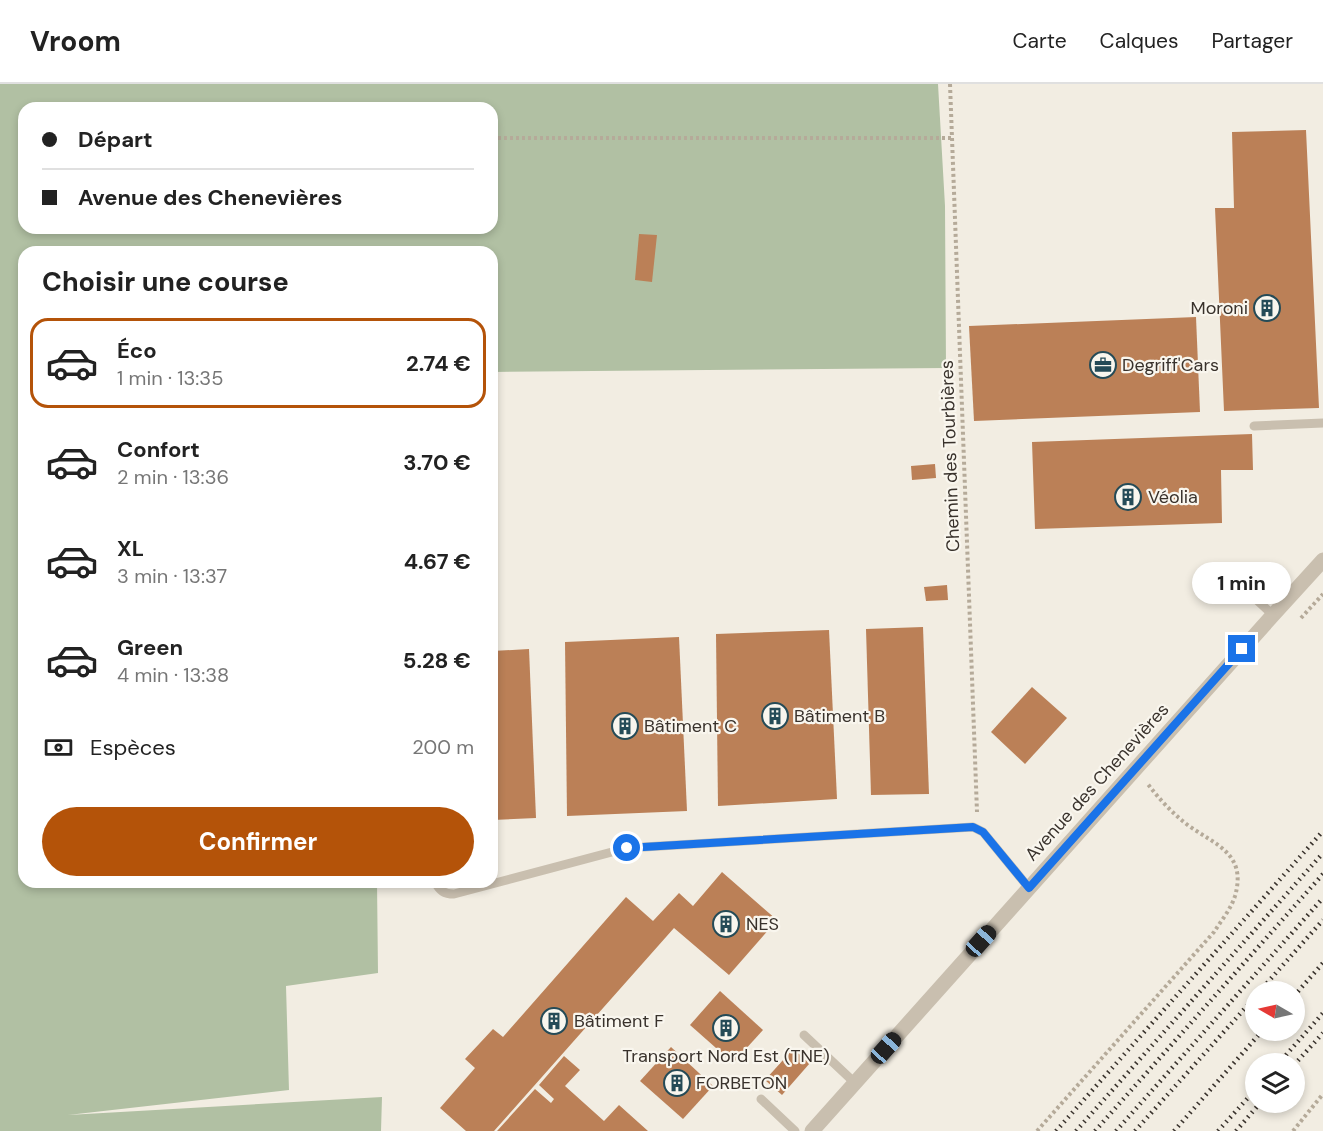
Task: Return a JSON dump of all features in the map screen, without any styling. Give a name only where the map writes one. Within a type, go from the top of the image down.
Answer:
[{"type":"street","name":"Avenue des Chenevières","points":[[812,1131],[1323,560]]},
{"type":"lane","points":[[1254,426],[1323,423]]},
{"type":"lane","points":[[1232,577],[1273,615]]},
{"type":"lane","points":[[498,882],[627,848],[973,827],[983,832],[1029,888]]},
{"type":"lane","points":[[438,888],[446,894],[454,894],[477,888]]},
{"type":"lane","points":[[804,1035],[855,1083]]},
{"type":"lane","points":[[760,1099],[795,1131]]},
{"type":"path","name":"Chemin des Tourbières","points":[[950,84],[978,828]]},
{"type":"path","points":[[498,138],[952,138]]},
{"type":"path","points":[[1037,1131],[1214,932],[1234,896],[1237,877],[1234,861],[1225,849],[1188,825],[1167,807],[1136,768]]},
{"type":"path","points":[[1293,1131],[1323,1094]]},
{"type":"green space","points":[[0,84],[938,84],[945,206],[946,368],[498,372],[498,246],[18,246],[18,888],[377,888],[378,973],[286,986],[289,1090],[68,1115],[382,1097],[381,1131],[0,1131]]},
{"type":"building","name":"Moroni","points":[[1306,130],[1319,408],[1224,411],[1215,208],[1234,208],[1232,132]]},
{"type":"building","points":[[639,234],[657,235],[652,282],[635,280]]},
{"type":"building","points":[[1196,317],[1200,412],[974,421],[969,326]]},
{"type":"building","name":"Véolia","points":[[1252,434],[1253,470],[1221,470],[1222,523],[1035,529],[1032,442]]},
{"type":"building","points":[[935,464],[936,478],[912,480],[911,466]]},
{"type":"building","points":[[947,585],[948,600],[926,601],[924,587]]},
{"type":"building","points":[[923,627],[929,794],[871,795],[866,629]]},
{"type":"building","name":"Bâtiment B","points":[[829,630],[837,799],[718,806],[716,634]]},
{"type":"building","name":"Bâtiment C","points":[[679,637],[687,811],[567,816],[565,642]]},
{"type":"building","points":[[529,649],[536,818],[498,820],[498,651]]},
{"type":"building","points":[[1032,687],[1067,718],[1025,764],[991,732]]},
{"type":"building","name":"Bâtiment F","points":[[722,872],[777,920],[729,975],[674,928],[494,1131],[466,1131],[440,1108],[475,1068],[465,1059],[493,1029],[503,1037],[626,897],[653,921],[679,893],[693,906]]},
{"type":"building","name":"Transport Nord Est (TNE)","points":[[720,991],[763,1030],[733,1063],[690,1025]]},
{"type":"building","name":"FORBETON","points":[[671,1047],[713,1086],[683,1119],[640,1081]]},
{"type":"building","points":[[793,1049],[810,1063],[782,1095],[765,1080]]},
{"type":"building","points":[[564,1056],[580,1070],[565,1086],[604,1121],[619,1105],[648,1131],[497,1131],[535,1089],[551,1103],[554,1099],[539,1085]]},
{"type":"railway","points":[[1056,1131],[1323,831]]},
{"type":"railway","points":[[1076,1131],[1323,853]]},
{"type":"railway","points":[[1095,1131],[1323,874]]},
{"type":"railway","points":[[1116,1131],[1323,898]]},
{"type":"railway","points":[[1269,981],[1323,920]]},
{"type":"railway","points":[[1305,983],[1323,963]]},
{"type":"railway","points":[[1135,1131],[1245,1008]]},
{"type":"railway","points":[[1288,1053],[1323,1013]]},
{"type":"railway","points":[[1305,1053],[1323,1033]]},
{"type":"railway","points":[[1174,1131],[1253,1041]]},
{"type":"railway","points":[[1218,1131],[1245,1101]]},
{"type":"railway","points":[[1236,1131],[1252,1113]]},
{"type":"place","name":"Moroni","points":[[1267,308]]},
{"type":"place","name":"Degriff'Cars","points":[[1103,365]]},
{"type":"place","name":"Véolia","points":[[1128,497]]},
{"type":"place","name":"Bâtiment B","points":[[775,716]]},
{"type":"place","name":"Bâtiment C","points":[[625,726]]},
{"type":"place","name":"NES","points":[[726,924]]},
{"type":"place","name":"Bâtiment F","points":[[554,1021]]},
{"type":"place","name":"Transport Nord Est (TNE)","points":[[726,1028]]},
{"type":"place","name":"FORBETON","points":[[677,1083]]},
{"type":"route","points":[[627,848],[973,827],[983,832],[1029,888],[1242,649]]}]
